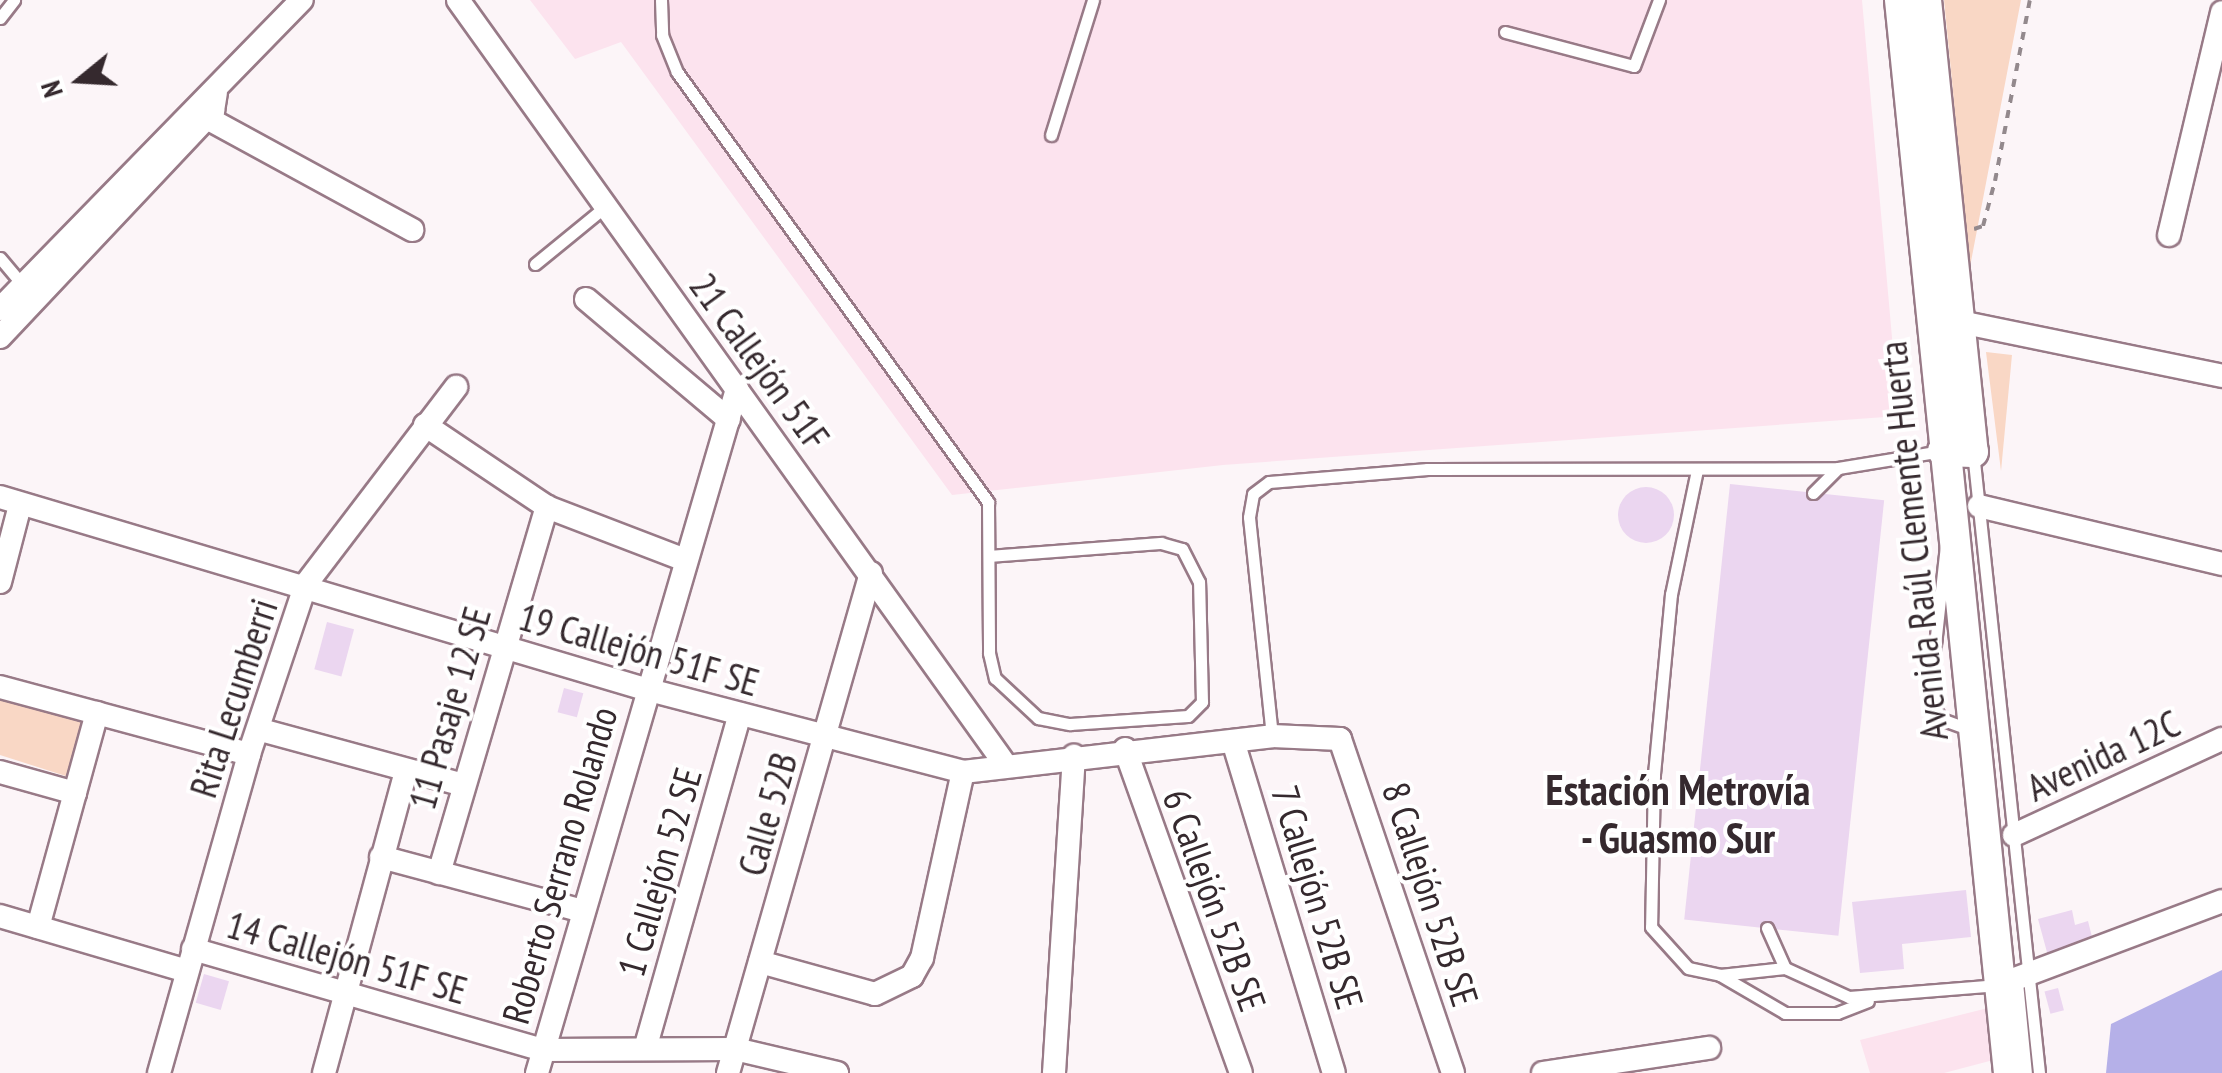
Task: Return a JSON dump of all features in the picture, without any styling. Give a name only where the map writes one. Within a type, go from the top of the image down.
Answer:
[{"type":"street","points":[[0,309],[28,290],[206,118],[216,92],[302,0]]},
{"type":"street","name":"21 Callejón 51F","points":[[458,0],[1005,764]]},
{"type":"street","name":"Avenida Raúl Clemente Huerta","points":[[1900,0],[1958,452]]},
{"type":"street","name":"Avenida Raúl Clemente Huerta","points":[[1926,0],[1960,322],[1958,452],[1951,526],[1972,731],[2015,982],[2009,1073]]},
{"type":"street","points":[[2169,235],[2222,12]]},
{"type":"street","points":[[0,336],[28,290],[198,98],[216,92]]},
{"type":"street","points":[[206,118],[412,230]]},
{"type":"street","points":[[586,299],[729,420]]},
{"type":"street","points":[[1960,322],[2222,376]]},
{"type":"street","name":"Rita Lecumberri","points":[[159,1073],[249,754],[261,730],[306,584],[456,387]]},
{"type":"street","name":"Roberto Serrano Rolando","points":[[537,1073],[644,689],[738,390]]},
{"type":"street","points":[[425,425],[547,507],[685,560]]},
{"type":"street","points":[[0,582],[10,501]]},
{"type":"street","name":"19 Callejón 51F SE","points":[[10,501],[306,584],[644,689],[963,772],[1125,750],[1272,736],[1340,739]]},
{"type":"street","points":[[1979,506],[2222,564]]},
{"type":"street","name":"11 Pasaje 12 SE","points":[[439,873],[500,647],[547,507]]},
{"type":"street","name":"Calle 52B","points":[[728,1073],[870,573]]},
{"type":"street","points":[[0,688],[249,754]]},
{"type":"street","points":[[38,927],[98,713]]},
{"type":"street","name":"1 Callejón 52 SE","points":[[645,1049],[740,714]]},
{"type":"street","points":[[261,730],[463,785]]},
{"type":"street","name":"8 Callejón 52B SE","points":[[1340,739],[1453,1073]]},
{"type":"street","name":"Avenida 12C","points":[[2014,835],[2222,739]]},
{"type":"street","name":"7 Callejón 52B SE","points":[[1234,741],[1334,1073]]},
{"type":"street","name":"6 Callejón 52B SE","points":[[1125,750],[1241,1073]]},
{"type":"street","points":[[1054,1073],[1074,756]]},
{"type":"street","name":"11 Pasaje 12 SE","points":[[324,1073],[342,994],[406,771]]},
{"type":"street","points":[[0,772],[75,794]]},
{"type":"street","points":[[760,962],[874,994],[912,976],[922,958],[963,772]]},
{"type":"street","points":[[381,857],[582,912]]},
{"type":"street","points":[[2015,982],[2222,901]]},
{"type":"street","name":"14 Callejón 51F SE","points":[[0,916],[342,994],[544,1050],[735,1049],[837,1073]]},
{"type":"street","points":[[1543,1073],[1709,1048]]},
{"type":"lane","points":[[0,18],[14,0]]},
{"type":"lane","points":[[661,0],[662,35],[676,72],[974,476],[988,502],[990,556],[995,678],[1038,718],[1138,722],[1188,716],[1202,702],[1199,582],[1182,550],[1162,543],[990,556]]},
{"type":"lane","points":[[1051,135],[1093,0]]},
{"type":"lane","points":[[1505,32],[1634,66],[1659,0]]},
{"type":"lane","points":[[535,264],[606,206]]},
{"type":"lane","points":[[0,258],[28,290]]},
{"type":"lane","points":[[1272,736],[1250,517],[1252,494],[1269,482],[1427,469],[1838,468],[1958,452]]},
{"type":"lane","name":"Avenida Raúl Clemente Huerta","points":[[1958,452],[1979,506],[2014,835],[2015,982]]},
{"type":"lane","points":[[1813,492],[1838,468]]},
{"type":"lane","points":[[1697,470],[1671,594],[1648,906],[1664,950],[1688,968],[1720,976],[1785,1013],[1837,1013],[1873,999]]},
{"type":"lane","points":[[1767,928],[1785,968]]},
{"type":"lane","points":[[1720,976],[1785,968],[1849,998],[1873,999],[2015,982]]},
{"type":"lane","points":[[2015,982],[2026,1073]]},
{"type":"lane","points":[[2015,982],[2039,1073]]},
{"type":"path","points":[[1951,238],[1983,226],[2030,0]]},
{"type":"shaded area","points":[[530,0],[1862,0],[1899,416],[1223,465],[952,495],[621,42],[575,59]]},
{"type":"shaded area","points":[[1944,0],[2021,0],[1969,272],[1952,81]]},
{"type":"shaded area","points":[[1986,352],[2012,355],[2001,471]]},
{"type":"shaded area","points":[[0,698],[86,722],[72,778],[0,755]]},
{"type":"shaded area","points":[[2222,970],[2222,1073],[2106,1073],[2111,1024]]},
{"type":"shaded area","points":[[1996,1006],[2001,1058],[1944,1073],[1870,1073],[1860,1040]]},
{"type":"building","points":[[1730,484],[1884,500],[1838,936],[1684,920]]},
{"type":"building","points":[[1646,487],[1666,495],[1674,515],[1666,535],[1646,543],[1626,535],[1618,515],[1626,495]]},
{"type":"building","points":[[327,622],[354,629],[341,677],[314,669]]},
{"type":"building","points":[[564,688],[583,693],[577,717],[558,712]]},
{"type":"building","points":[[1966,890],[1971,937],[1902,944],[1904,969],[1860,973],[1852,902]]},
{"type":"building","points":[[2072,910],[2075,925],[2088,921],[2094,945],[2048,956],[2038,919]]},
{"type":"building","points":[[204,974],[229,981],[221,1010],[196,1003]]},
{"type":"building","points":[[2058,988],[2064,1010],[2050,1014],[2044,992]]},
{"type":"district","name":"Estación Metrovía - Guasmo Sur","points":[[1678,814]]}]
